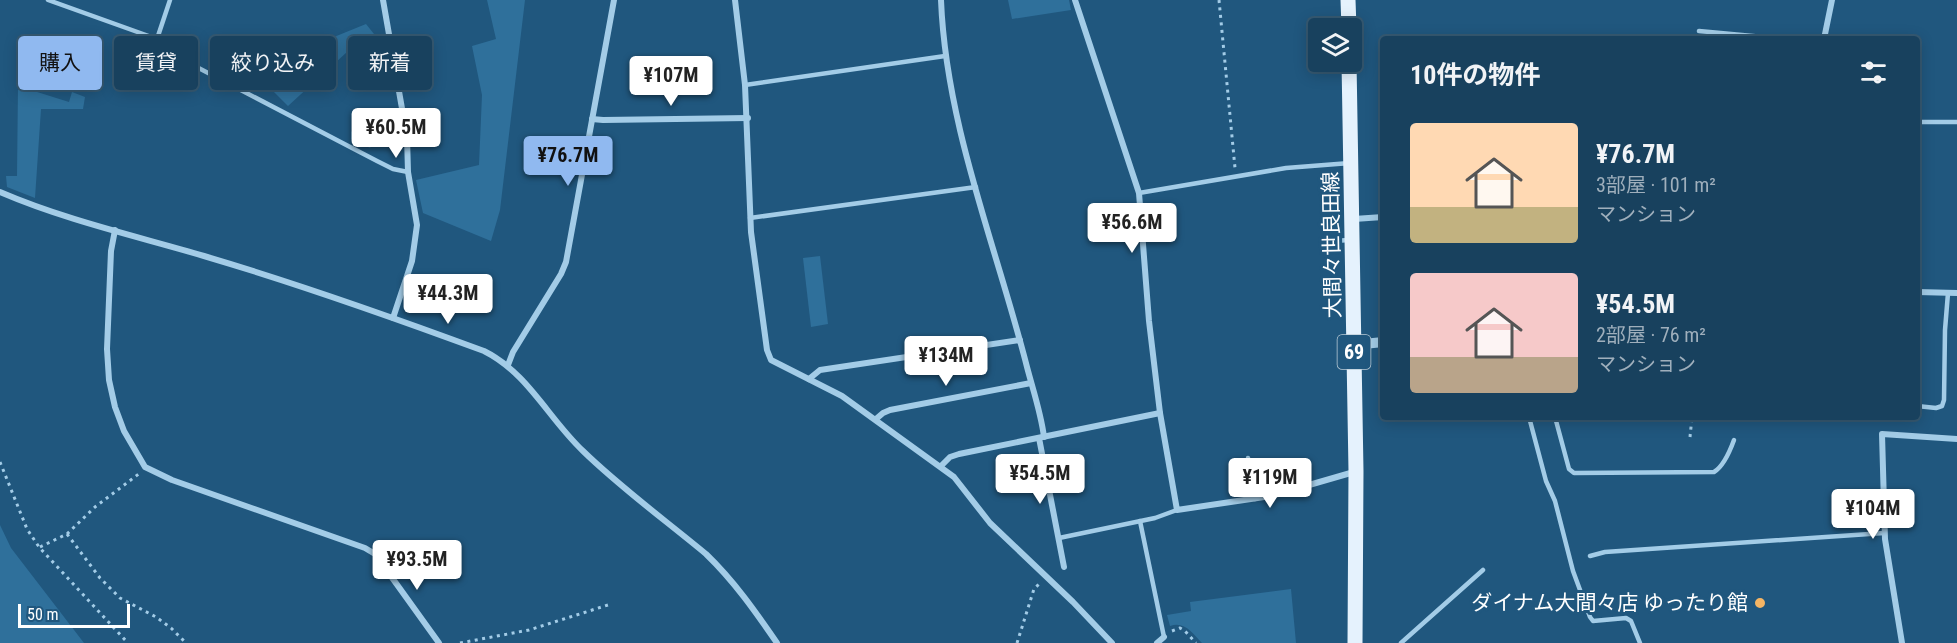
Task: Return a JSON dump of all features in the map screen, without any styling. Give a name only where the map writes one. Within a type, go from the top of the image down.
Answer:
[{"type":"main road","points":[[1348,0],[1349,18]]},
{"type":"main road","name":"大間々世良田線","points":[[1349,72],[1356,471],[1355,643]]},
{"type":"street","points":[[383,0],[407,137],[408,172],[417,225],[411,261],[393,318]]},
{"type":"street","points":[[508,365],[513,352],[566,262],[614,0]]},
{"type":"street","points":[[735,0],[745,86],[750,218],[769,356],[776,364],[842,396],[876,419],[924,457],[941,466],[960,482],[990,523],[1046,575],[1112,643]]},
{"type":"street","points":[[941,0],[945,56],[953,102],[1031,383],[1064,567]]},
{"type":"street","points":[[1075,0],[1139,193],[1149,321],[1160,414],[1177,510],[1271,496],[1356,471]]},
{"type":"street","points":[[1825,36],[1832,0]]},
{"type":"street","points":[[592,119],[747,118]]},
{"type":"street","points":[[0,192],[48,211],[275,278],[484,351],[508,365],[521,377],[584,453],[706,554],[745,596],[777,643]]},
{"type":"street","points":[[1353,219],[1380,217]]},
{"type":"street","points":[[115,230],[111,251],[107,349],[109,380],[121,423],[138,457],[146,467],[172,480],[365,548],[375,554],[440,643]]},
{"type":"street","points":[[1920,292],[1957,293]]},
{"type":"street","points":[[809,379],[820,370],[1020,340]]},
{"type":"street","points":[[1354,345],[1380,342]]},
{"type":"street","points":[[876,419],[890,410],[1031,383]]},
{"type":"street","points":[[941,466],[950,457],[1160,414]]},
{"type":"street","points":[[1902,643],[1884,533],[1881,434],[1957,439]]},
{"type":"street","points":[[1157,643],[1164,637]]},
{"type":"lane","points":[[48,0],[149,36]]},
{"type":"lane","points":[[158,36],[171,0]]},
{"type":"lane","points":[[1699,31],[1753,36]]},
{"type":"lane","points":[[745,86],[945,56]]},
{"type":"lane","points":[[198,68],[393,169],[408,172]]},
{"type":"lane","points":[[1920,122],[1957,122]]},
{"type":"lane","points":[[1139,193],[1303,166],[1352,163]]},
{"type":"lane","points":[[750,218],[976,187]]},
{"type":"lane","points":[[1336,241],[1353,240]]},
{"type":"lane","points":[[1920,406],[1936,408],[1942,406],[1944,400],[1948,293]]},
{"type":"lane","points":[[1530,420],[1546,481],[1555,501],[1573,571],[1590,617],[1593,621],[1626,618],[1631,621],[1640,643]]},
{"type":"lane","points":[[1556,420],[1569,469],[1574,473],[1714,472],[1723,464],[1734,440]]},
{"type":"lane","points":[[1248,458],[1255,499]]},
{"type":"lane","points":[[1059,538],[1140,521],[1177,510]]},
{"type":"lane","points":[[1140,521],[1164,637]]},
{"type":"lane","points":[[1590,556],[1605,552],[1884,533]]},
{"type":"lane","points":[[1401,643],[1483,570]]},
{"type":"path","points":[[1219,0],[1237,178]]},
{"type":"path","points":[[1690,437],[1692,420]]},
{"type":"path","points":[[0,462],[27,529],[39,547],[128,643]]},
{"type":"path","points":[[39,547],[67,534],[95,507],[146,467]]},
{"type":"path","points":[[67,534],[100,578],[120,598],[156,617],[186,643]]},
{"type":"path","points":[[1017,643],[1034,589],[1046,575]]},
{"type":"path","points":[[460,643],[529,630],[608,605]]},
{"type":"path","points":[[1164,637],[1180,628],[1196,643]]},
{"type":"shaded area","points":[[487,0],[525,0],[500,210],[491,241],[423,213],[416,180],[479,165],[482,95],[472,46],[496,39]]},
{"type":"shaded area","points":[[1008,0],[1069,0],[1071,10],[1012,19]]},
{"type":"shaded area","points":[[366,24],[374,34],[348,36],[348,51],[336,62],[336,36]]},
{"type":"shaded area","points":[[18,86],[18,90],[31,90],[69,102],[72,92],[85,97],[83,109],[41,109],[35,198],[7,187],[6,176],[17,176]]},
{"type":"shaded area","points":[[274,90],[305,90],[288,106]]},
{"type":"shaded area","points":[[366,119],[372,121],[375,132],[374,142],[370,148],[351,139],[351,132]]},
{"type":"shaded area","points":[[820,256],[828,324],[811,327],[803,258]]},
{"type":"shaded area","points":[[0,525],[11,548],[84,643],[0,643]]},
{"type":"shaded area","points":[[1291,589],[1296,643],[1202,643],[1184,627],[1170,626],[1167,615],[1191,611],[1190,602]]},
{"type":"place","name":"ダイナム大間々店 ゆったり館","points":[[1760,603]]}]
